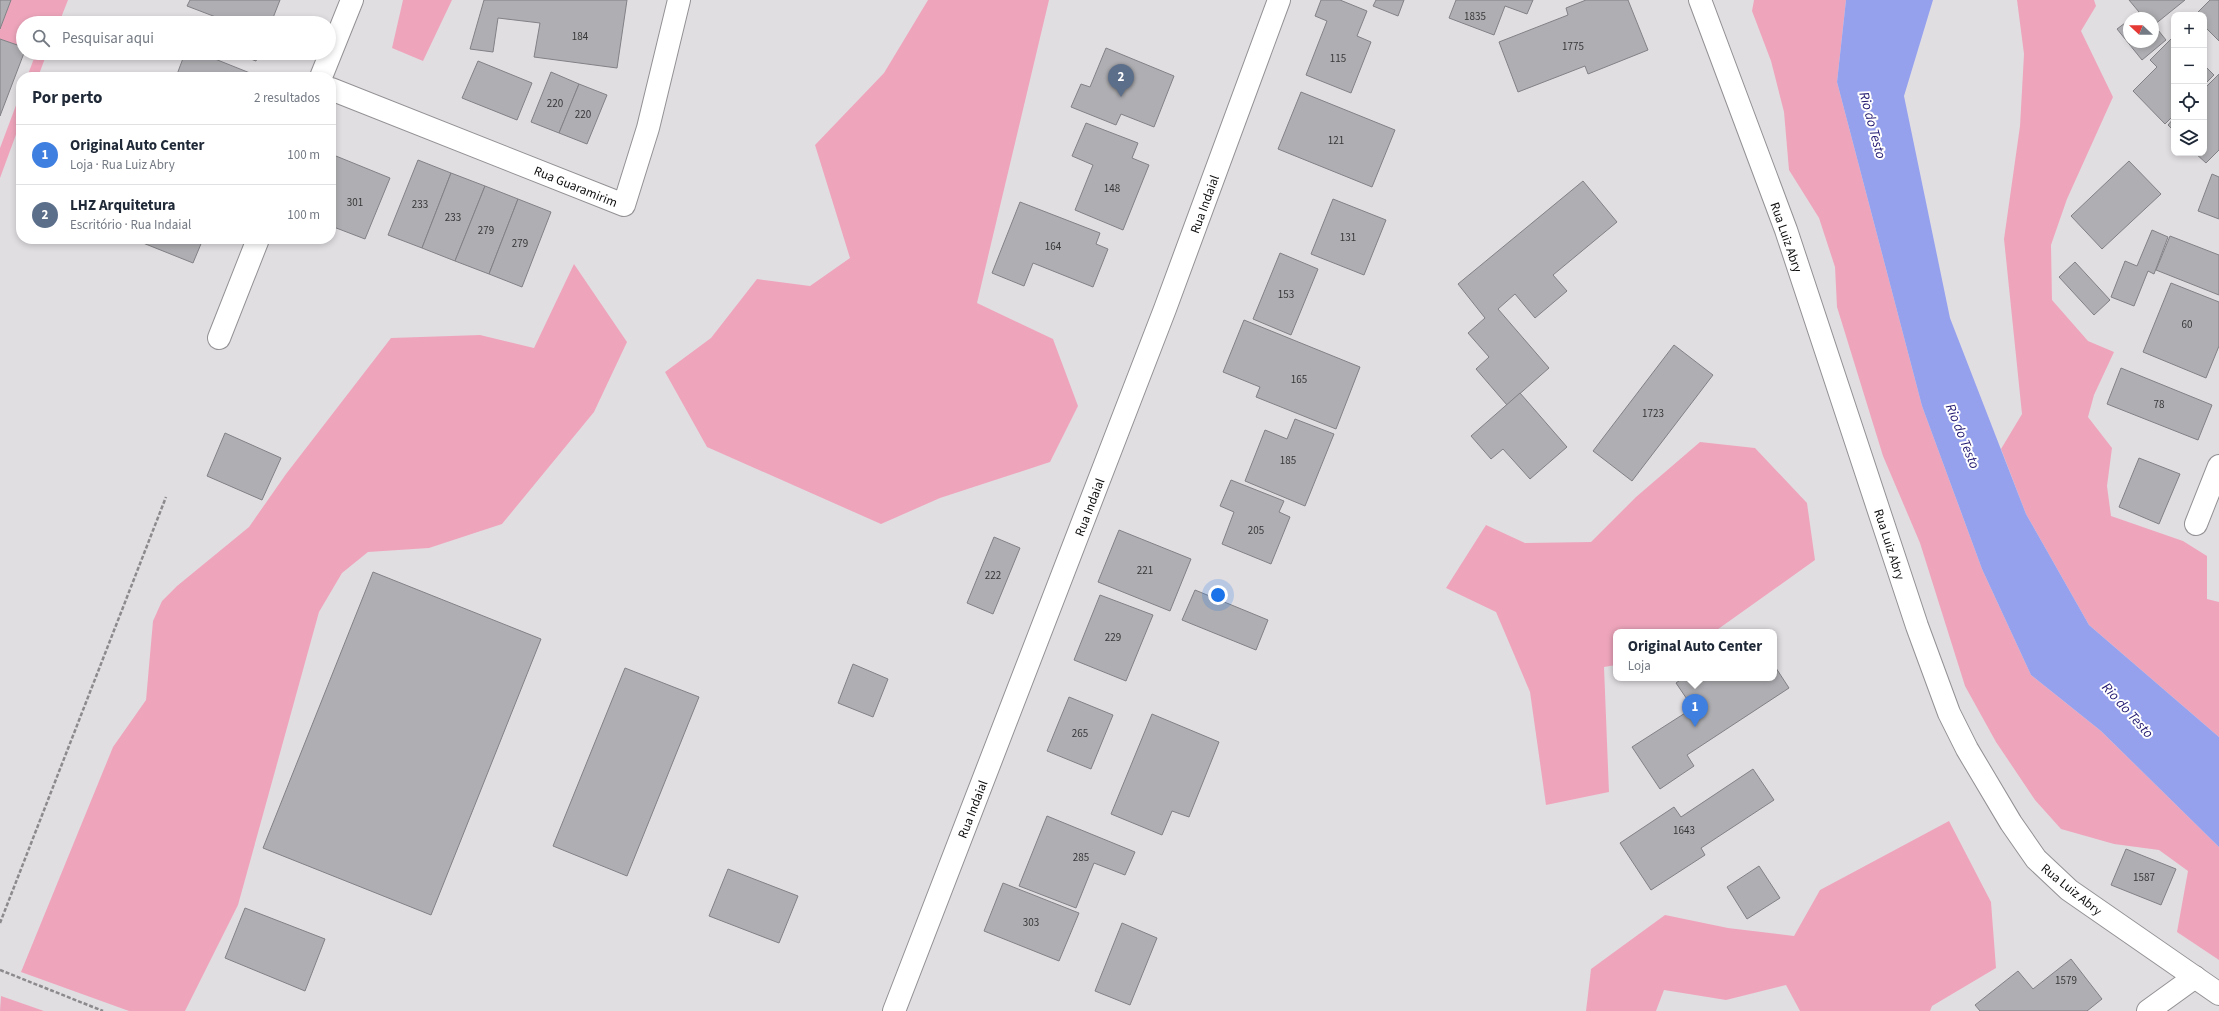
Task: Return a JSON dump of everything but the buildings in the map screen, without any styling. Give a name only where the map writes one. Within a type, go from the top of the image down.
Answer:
[{"type":"street","points":[[336,41],[352,0]]},
{"type":"street","name":"Rua Guaramirim","points":[[336,91],[624,205],[648,128],[679,0]]},
{"type":"street","name":"Rua Indaial","points":[[894,1011],[1162,316],[1279,0]]},
{"type":"street","name":"Rua Luiz Abry","points":[[1700,0],[1725,63],[1786,230],[1917,626],[1949,713],[1967,750],[2010,823],[2036,859],[2069,890],[2219,994]]},
{"type":"street","points":[[324,72],[329,60]]},
{"type":"street","points":[[219,338],[256,244]]},
{"type":"street","points":[[2196,524],[2219,466]]},
{"type":"street","points":[[2148,1011],[2195,977]]},
{"type":"path","points":[[0,923],[166,497]]},
{"type":"path","points":[[0,970],[103,1011]]},
{"type":"shaded area","points":[[11,0],[68,0],[62,16],[16,16],[16,45],[0,39],[0,29]]},
{"type":"shaded area","points":[[403,0],[452,0],[423,61],[392,48]]},
{"type":"shaded area","points":[[928,0],[1049,0],[977,303],[1053,339],[1078,406],[1050,462],[940,498],[881,524],[707,447],[665,372],[711,338],[757,279],[810,286],[850,258],[815,145],[884,73]]},
{"type":"shaded area","points":[[1754,0],[1846,0],[1837,82],[1922,406],[1982,569],[2031,675],[2101,731],[2219,847],[2219,960],[2177,932],[2188,871],[2159,850],[2114,844],[2061,829],[2035,800],[1996,742],[1965,686],[1920,543],[1883,456],[1837,307],[1835,267],[1819,218],[1789,170],[1784,112],[1771,61],[1752,11]]},
{"type":"shaded area","points":[[2017,0],[2094,0],[2096,6],[2081,31],[2113,97],[2067,199],[2051,245],[2052,300],[2088,341],[2114,352],[2094,395],[2088,417],[2112,448],[2107,486],[2111,516],[2183,541],[2207,556],[2207,599],[2219,602],[2219,737],[2089,625],[2026,514],[2001,449],[2022,414],[2004,239],[2020,126],[2024,54]]},
{"type":"shaded area","points":[[33,60],[44,60],[40,72],[29,72]]},
{"type":"shaded area","points":[[16,105],[16,135],[0,178],[0,148]]},
{"type":"shaded area","points":[[574,264],[627,342],[594,412],[502,524],[429,548],[368,552],[342,573],[319,612],[238,905],[185,1011],[129,1011],[21,972],[113,747],[146,700],[153,621],[162,601],[177,586],[249,527],[286,474],[391,338],[480,335],[534,348]]},
{"type":"shaded area","points":[[1700,442],[1755,448],[1807,503],[1815,560],[1718,629],[1613,629],[1613,666],[1604,667],[1609,792],[1546,805],[1530,692],[1496,612],[1446,588],[1486,525],[1525,543],[1591,542],[1636,497]]},
{"type":"shaded area","points":[[1949,821],[1991,902],[1996,968],[1932,1006],[1930,1011],[1800,1011],[1786,985],[1726,1000],[1664,990],[1656,1011],[1586,1011],[1591,969],[1665,915],[1728,928],[1794,936],[1820,890]]},
{"type":"shaded area","points":[[1,996],[44,1011],[0,1011]]},
{"type":"water","name":"Rio do Testo","points":[[1846,0],[1933,0],[1904,96],[1950,318],[2026,514],[2089,625],[2219,737],[2219,847],[2101,731],[2031,675],[1982,569],[1922,406],[1837,82]]},
{"type":"place","name":"LHZ Arquitetura","points":[[1121,97]]},
{"type":"place","name":"Original Auto Center","points":[[1695,727]]}]
